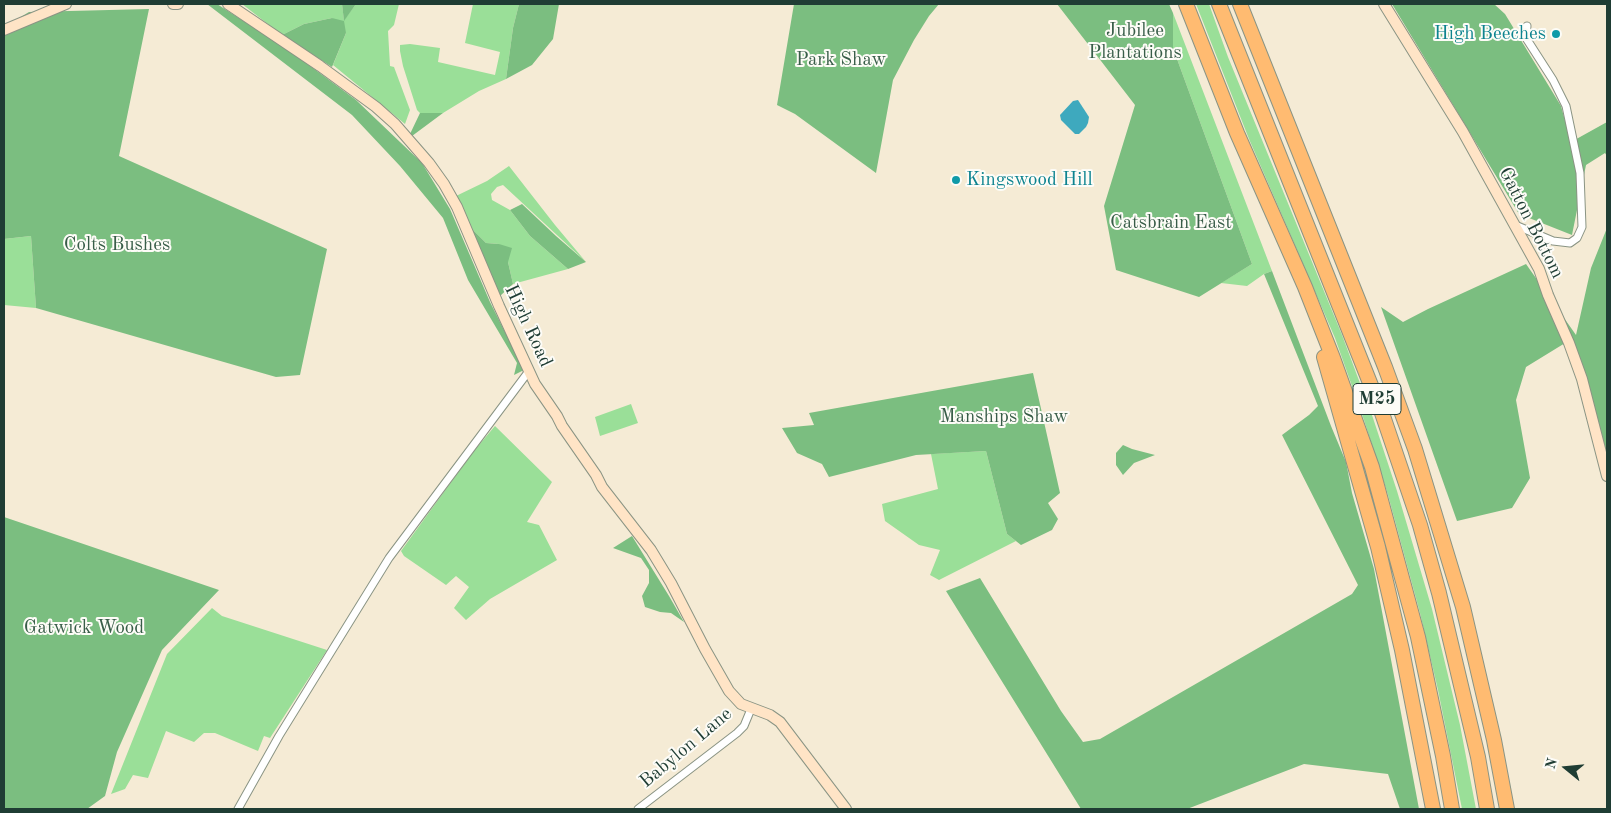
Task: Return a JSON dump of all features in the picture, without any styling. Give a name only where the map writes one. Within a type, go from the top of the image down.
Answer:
[{"type":"highway","name":"M25","points":[[1186,4],[1233,124],[1305,286],[1372,467],[1418,637],[1452,809]]},
{"type":"highway","name":"M25","points":[[1219,4],[1382,413],[1407,488],[1439,593],[1478,757],[1487,809]]},
{"type":"highway","name":"M25","points":[[1240,4],[1385,367],[1415,450],[1463,607],[1494,740],[1507,809]]},
{"type":"highway","name":"M25","points":[[1305,286],[1378,546],[1402,650],[1433,809]]},
{"type":"street","points":[[4,30],[66,4]]},
{"type":"street","points":[[173,4],[178,4]]},
{"type":"street","name":"High Road","points":[[228,4],[320,66],[376,107],[395,124],[429,163],[457,207],[529,371],[602,487],[651,550],[671,583],[729,691],[741,704],[770,715],[780,722],[846,809]]},
{"type":"street","name":"Gatton Bottom","points":[[1384,4],[1463,132],[1539,269],[1582,379],[1607,476]]},
{"type":"street","points":[[1514,225],[1553,241],[1570,243],[1578,238],[1582,227],[1580,172],[1566,106],[1553,80],[1526,38],[1527,26]]},
{"type":"street","points":[[238,809],[279,736],[389,558],[529,371]]},
{"type":"street","name":"Babylon Lane","points":[[638,809],[744,726],[751,709]]},
{"type":"green space","points":[[207,4],[217,4],[290,51],[356,100],[422,163],[450,209],[490,302],[524,370],[514,375],[517,363],[468,280],[443,218],[400,166],[352,115]]},
{"type":"green space","points":[[242,4],[342,4],[344,20],[356,4],[399,4],[394,25],[388,31],[390,66],[394,67],[410,110],[405,124],[333,65],[346,33],[332,18],[304,24],[282,35]]},
{"type":"green space","points":[[342,4],[356,4],[344,21]]},
{"type":"green space","points":[[473,4],[519,4],[513,28],[506,79],[479,91],[443,113],[420,113],[417,110],[403,66],[400,45],[410,44],[440,48],[438,62],[495,75],[500,52],[465,43]]},
{"type":"green space","points":[[519,4],[559,4],[553,39],[532,65],[506,79],[513,28]]},
{"type":"green space","name":"Park Shaw","points":[[794,4],[939,4],[914,40],[893,80],[876,173],[795,114],[777,105]]},
{"type":"green space","name":"Catsbrain East","points":[[1057,4],[1169,4],[1173,13],[1173,48],[1252,264],[1199,297],[1116,270],[1104,206],[1135,105]]},
{"type":"green space","points":[[1196,4],[1209,4],[1228,57],[1342,335],[1373,418],[1432,609],[1460,725],[1476,809],[1462,809],[1420,613],[1388,495],[1364,420],[1335,338],[1249,139]]},
{"type":"green space","points":[[1392,4],[1494,4],[1505,14],[1561,106],[1571,142],[1607,122],[1607,156],[1605,153],[1586,165],[1572,235],[1519,214]]},
{"type":"green space","name":"Colts Bushes","points":[[149,9],[119,156],[327,249],[300,375],[276,377],[36,308],[31,236],[4,239],[4,27],[29,12]]},
{"type":"green space","points":[[1173,13],[1272,271],[1264,274],[1247,286],[1221,283],[1252,264],[1173,48]]},
{"type":"green space","points":[[332,18],[344,21],[346,33],[332,67],[282,35],[304,24]]},
{"type":"green space","points":[[420,113],[443,113],[412,136],[410,134]]},
{"type":"green space","points":[[509,166],[586,262],[503,185],[497,187],[491,194],[492,200],[510,210],[530,236],[568,269],[513,284],[508,262],[499,244],[486,243],[469,226],[456,196],[487,181]]},
{"type":"green space","points":[[522,204],[586,262],[568,269],[530,236],[510,210]]},
{"type":"green space","points":[[469,226],[486,243],[512,248],[508,262],[513,284],[500,296]]},
{"type":"green space","points":[[1607,228],[1607,459],[1570,340],[1526,367],[1516,400],[1530,478],[1512,508],[1457,521],[1381,307],[1403,322],[1526,264],[1576,335],[1591,268]]},
{"type":"green space","points":[[31,236],[36,308],[4,305],[4,239]]},
{"type":"green space","points":[[1272,271],[1346,462],[1352,493],[1374,569],[1419,809],[1400,809],[1388,774],[1304,764],[1187,809],[1081,809],[946,591],[980,578],[1061,711],[1083,742],[1100,739],[1352,594],[1358,585],[1282,435],[1318,406],[1264,274]]},
{"type":"green space","name":"Manships Shaw","points":[[1033,373],[1060,493],[1048,503],[1058,519],[1052,530],[1021,545],[1007,534],[986,451],[916,455],[829,477],[822,464],[797,453],[782,428],[814,425],[809,413]]},
{"type":"green space","points":[[631,404],[638,423],[600,436],[595,417]]},
{"type":"green space","points":[[495,426],[552,482],[527,522],[539,525],[557,560],[490,599],[466,620],[454,608],[469,587],[456,576],[446,585],[404,556],[401,551],[473,452]]},
{"type":"green space","points":[[1123,445],[1155,455],[1134,463],[1123,475],[1116,465],[1116,453]]},
{"type":"green space","points":[[986,451],[1007,534],[1016,541],[939,580],[930,575],[940,550],[919,545],[885,521],[882,504],[938,489],[931,454]]},
{"type":"green space","name":"Gatwick Wood","points":[[4,517],[219,590],[162,650],[117,752],[105,796],[87,809],[4,809]]},
{"type":"green space","points":[[632,536],[684,622],[671,613],[645,607],[642,596],[649,583],[649,570],[641,558],[613,548]]},
{"type":"green space","points":[[212,608],[222,616],[327,650],[270,738],[264,736],[258,751],[215,733],[204,733],[194,742],[166,731],[148,778],[133,775],[125,789],[111,794],[167,654]]},
{"type":"water","points":[[1078,100],[1089,117],[1086,127],[1079,134],[1075,134],[1061,120],[1060,115],[1073,101]]},
{"type":"place","name":"High Beeches","points":[[1556,34]]},
{"type":"place","name":"Kingswood Hill","points":[[956,180]]},
{"type":"park label","name":"Jubilee Plantations","points":[[1135,42]]}]
